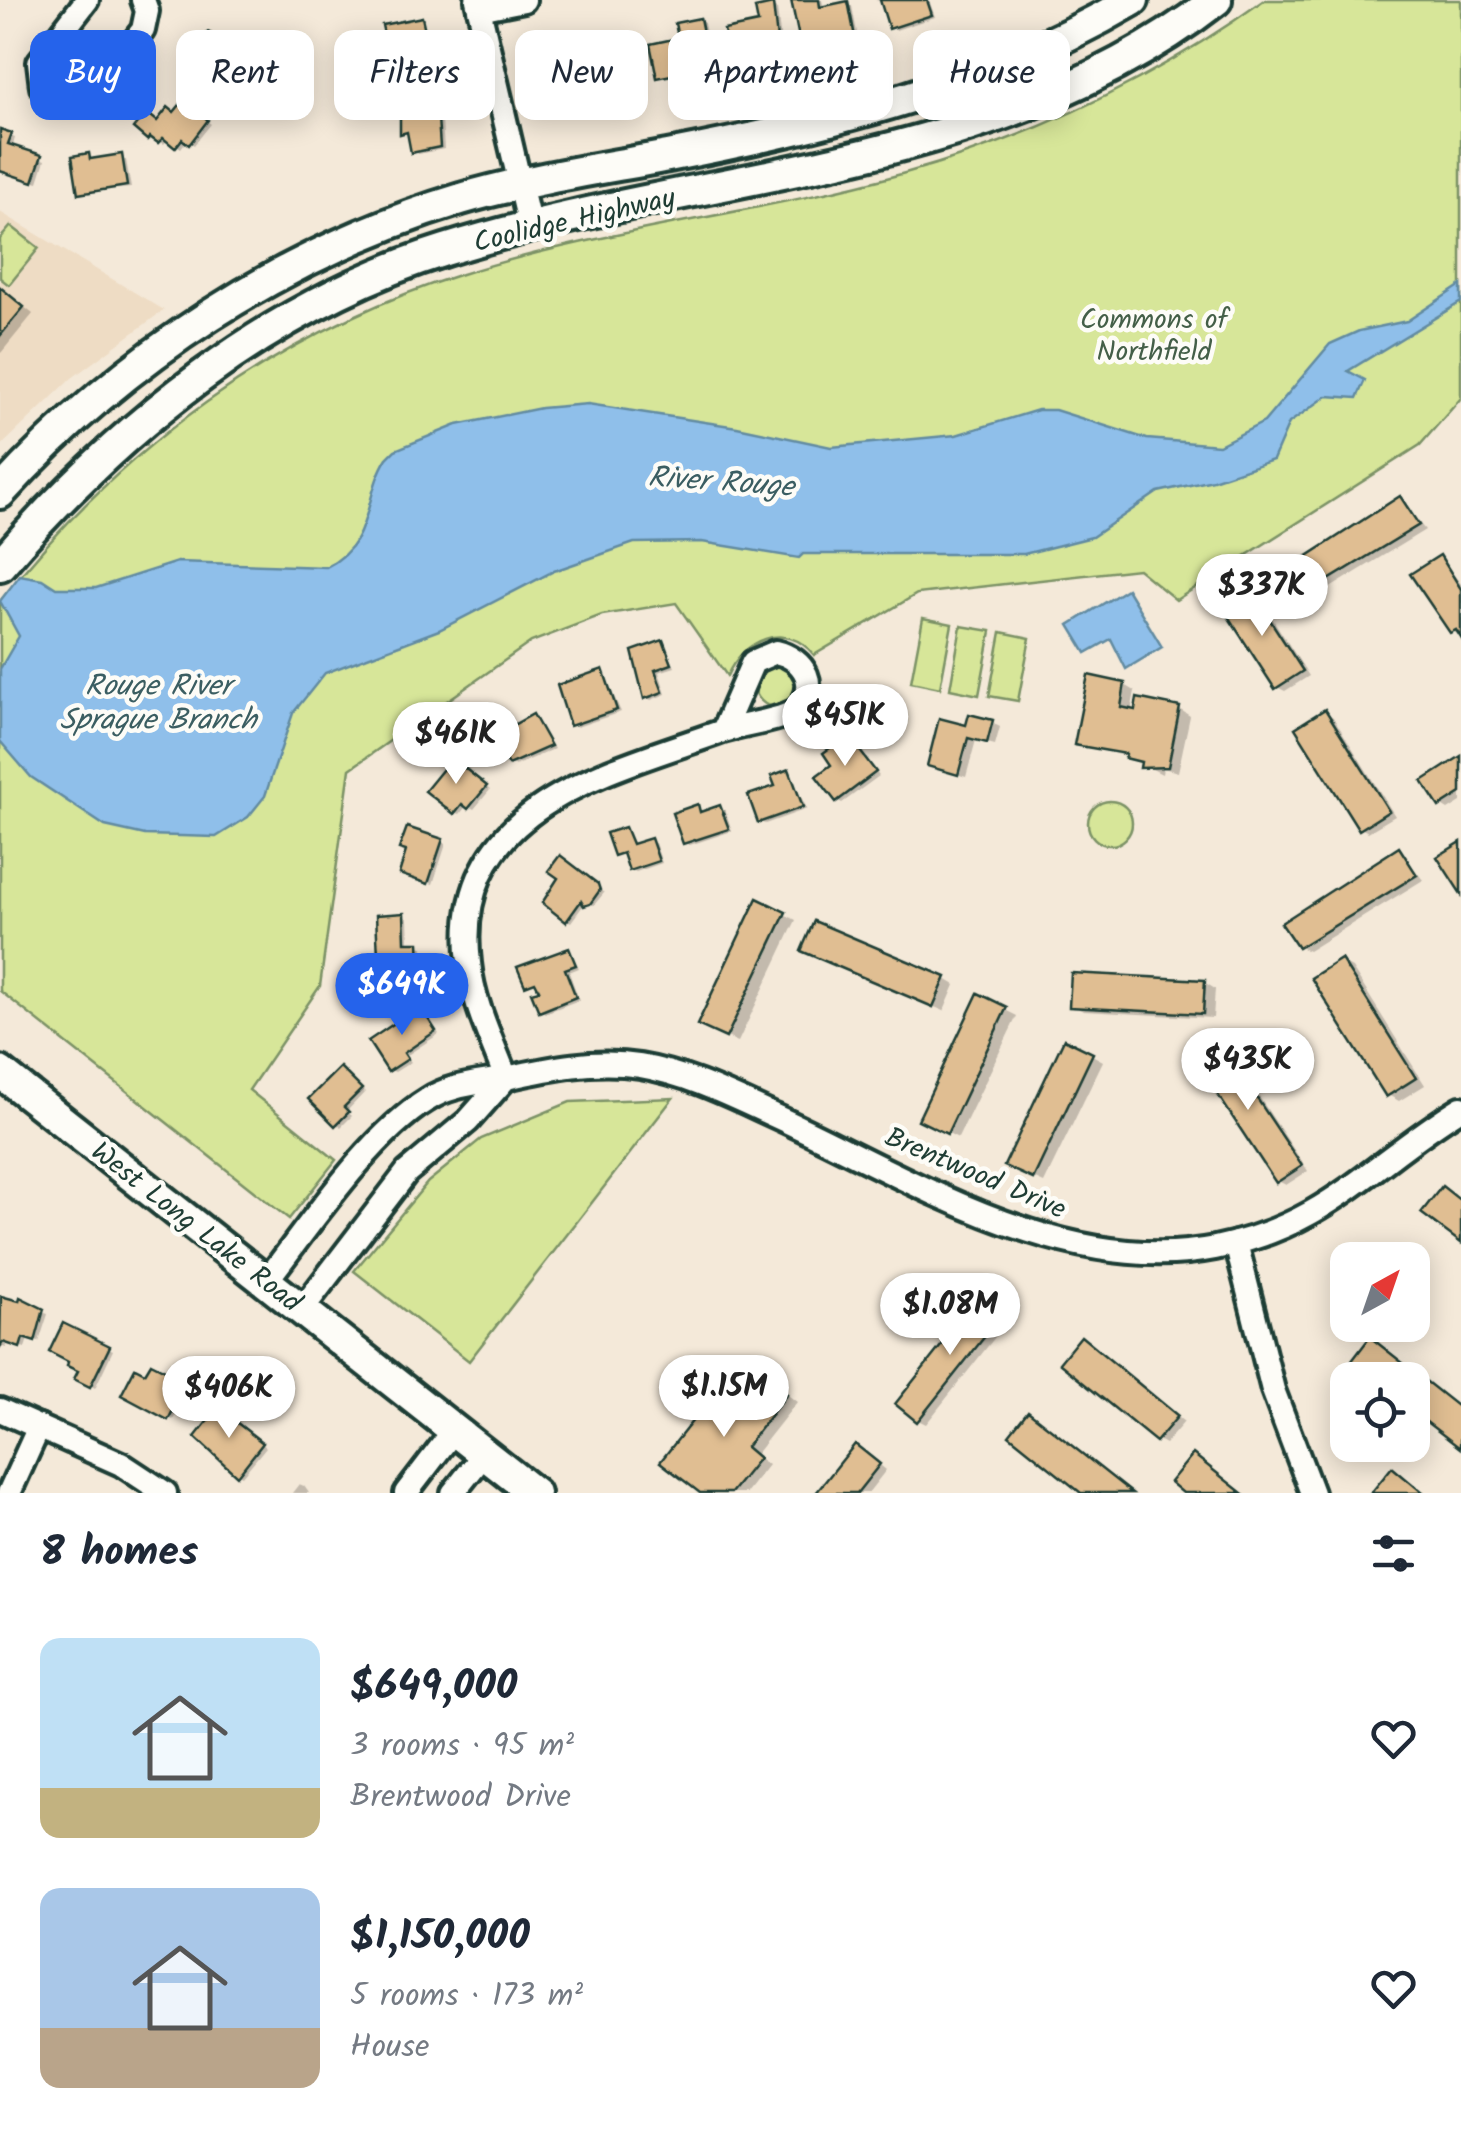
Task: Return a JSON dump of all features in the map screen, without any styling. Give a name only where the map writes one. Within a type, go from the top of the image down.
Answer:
[{"type":"main road","name":"Coolidge Highway","points":[[0,493],[133,367],[216,312],[351,239],[400,218],[517,184],[671,156],[900,100],[1003,65],[1133,0]]},
{"type":"main road","name":"Coolidge Highway","points":[[0,565],[60,496],[198,378],[277,328],[398,266],[530,227],[879,152],[980,122],[1083,78],[1216,0]]},
{"type":"main road","name":"West Long Lake Road","points":[[0,1072],[534,1493]]},
{"type":"street","points":[[86,0],[39,62],[42,87],[62,102],[90,96],[132,44],[147,18],[143,0]]},
{"type":"street","points":[[524,0],[478,4],[530,227]]},
{"type":"street","points":[[304,1308],[407,1172],[468,1121],[506,1078],[483,1020],[468,961],[471,912],[490,860],[512,829],[562,790],[723,731]]},
{"type":"street","name":"Brentwood Drive","points":[[267,1280],[406,1116],[449,1088],[581,1064],[669,1072],[738,1099],[1008,1224],[1056,1241],[1144,1254],[1236,1242],[1285,1228],[1338,1200],[1461,1108]]},
{"type":"street","points":[[1236,1242],[1273,1390],[1312,1493]]},
{"type":"street","points":[[0,1410],[121,1464],[165,1493]]},
{"type":"street","points":[[9,1493],[39,1427]]},
{"type":"street","points":[[406,1493],[455,1429]]},
{"type":"street","points":[[453,1493],[485,1453]]},
{"type":"shaded area","points":[[0,212],[164,310],[72,378],[0,447]]},
{"type":"green space","name":"Commons of Northfield","points":[[1264,0],[1461,0],[1461,398],[1420,445],[1176,600],[1138,569],[917,594],[814,655],[790,638],[765,639],[753,644],[727,676],[676,603],[602,615],[531,642],[350,769],[320,986],[249,1090],[336,1160],[289,1219],[0,991],[0,601],[46,546],[150,446],[266,363],[394,298],[517,258],[905,173],[1054,120],[1070,120],[1070,113],[1136,80]]},
{"type":"green space","points":[[11,226],[39,248],[9,285],[0,278],[0,239]]},
{"type":"green space","points":[[923,618],[952,624],[940,688],[911,682]]},
{"type":"green space","points":[[961,626],[991,631],[979,695],[950,689]]},
{"type":"green space","points":[[1001,632],[1030,638],[1018,701],[989,696]]},
{"type":"green space","points":[[776,665],[791,671],[797,686],[791,701],[776,707],[761,701],[755,686],[761,671]]},
{"type":"green space","points":[[1110,801],[1126,807],[1132,823],[1126,839],[1110,845],[1094,839],[1088,823],[1094,807]]},
{"type":"green space","points":[[673,1098],[469,1361],[354,1271],[428,1182],[481,1139],[570,1102]]},
{"type":"water","name":"Rouge River Sprague Branch","points":[[1461,285],[1461,302],[1348,371],[1365,380],[1357,398],[1327,396],[1289,423],[1273,460],[1213,480],[1158,492],[1092,537],[1024,554],[803,554],[799,558],[702,542],[634,543],[554,571],[439,630],[325,673],[293,713],[265,796],[248,817],[216,837],[145,835],[105,826],[31,777],[0,741],[0,669],[19,636],[0,601],[20,575],[42,579],[56,588],[96,588],[177,562],[326,567],[352,546],[360,532],[387,458],[395,450],[457,425],[541,408],[588,404],[737,427],[831,447],[956,435],[1038,410],[1055,410],[1147,439],[1219,445],[1264,422],[1330,344],[1359,331],[1407,321]]},
{"type":"water","points":[[1127,589],[1162,647],[1126,669],[1111,639],[1086,653],[1069,625]]},
{"type":"building","points":[[791,0],[819,0],[820,7],[848,1],[854,30],[797,30]]},
{"type":"building","points":[[880,0],[927,0],[932,15],[889,29]]},
{"type":"building","points":[[773,4],[776,30],[724,30],[758,23],[755,8]]},
{"type":"building","points":[[422,17],[425,30],[383,30],[382,25]]},
{"type":"building","points":[[700,18],[702,30],[676,30],[675,23]]},
{"type":"building","points":[[668,40],[668,76],[657,78],[650,44]]},
{"type":"building","points":[[168,107],[176,110],[176,120],[208,120],[189,145],[182,139],[175,148],[163,138],[158,143],[150,137],[147,140],[133,128],[140,120],[157,121]]},
{"type":"building","points":[[400,120],[438,120],[440,147],[411,153],[407,132],[400,134]]},
{"type":"building","points":[[0,129],[12,133],[8,144],[42,155],[33,182],[0,171]]},
{"type":"building","points":[[89,153],[90,159],[122,154],[127,186],[78,194],[72,156]]},
{"type":"building","points":[[0,287],[24,307],[0,336]]},
{"type":"building","points":[[1400,496],[1419,525],[1299,598],[1283,572]]},
{"type":"building","points":[[1440,555],[1461,589],[1461,638],[1456,630],[1450,633],[1410,574]]},
{"type":"building","points":[[1250,589],[1303,671],[1275,689],[1222,607]]},
{"type":"building","points":[[663,640],[672,664],[655,670],[663,692],[644,699],[632,651]]},
{"type":"building","points":[[603,669],[617,710],[570,726],[557,685]]},
{"type":"building","points":[[1088,675],[1125,683],[1121,707],[1135,710],[1137,698],[1180,707],[1168,767],[1140,768],[1141,762],[1125,758],[1126,754],[1074,745]]},
{"type":"building","points":[[1325,709],[1389,811],[1359,830],[1295,728]]},
{"type":"building","points":[[533,714],[551,746],[508,765],[492,737]]},
{"type":"building","points":[[969,714],[993,720],[987,743],[968,738],[958,775],[927,766],[939,718],[966,725]]},
{"type":"building","points":[[848,735],[876,772],[836,802],[816,776],[831,765],[823,753]]},
{"type":"building","points":[[1461,756],[1461,793],[1439,807],[1422,781]]},
{"type":"building","points":[[452,758],[487,786],[468,809],[462,804],[454,814],[425,791]]},
{"type":"building","points":[[789,769],[803,807],[758,823],[748,795],[775,786],[771,776]]},
{"type":"building","points":[[698,804],[700,812],[720,805],[729,829],[683,844],[672,813]]},
{"type":"building","points":[[407,827],[443,839],[428,884],[399,874],[406,851],[399,849]]},
{"type":"building","points":[[625,827],[632,844],[651,838],[659,861],[629,871],[623,853],[614,856],[606,833]]},
{"type":"building","points":[[1461,842],[1461,894],[1437,857]]},
{"type":"building","points":[[1399,847],[1417,875],[1298,948],[1281,923]]},
{"type":"building","points":[[560,855],[598,884],[600,890],[590,904],[584,906],[581,901],[566,922],[542,903],[558,878],[548,871]]},
{"type":"building","points":[[757,898],[786,912],[726,1038],[697,1025]]},
{"type":"building","points":[[404,913],[405,942],[419,942],[420,962],[399,963],[399,955],[378,956],[376,915]]},
{"type":"building","points":[[814,921],[946,977],[933,1007],[801,951]]},
{"type":"building","points":[[569,948],[576,965],[565,969],[576,997],[539,1012],[531,992],[539,990],[535,982],[525,986],[517,967]]},
{"type":"building","points":[[1341,959],[1416,1078],[1386,1097],[1311,978]]},
{"type":"building","points":[[1071,973],[1205,980],[1203,1014],[1069,1007]]},
{"type":"building","points":[[978,993],[1007,1007],[947,1134],[918,1120]]},
{"type":"building","points":[[420,1006],[436,1031],[404,1053],[408,1059],[388,1072],[368,1041]]},
{"type":"building","points":[[1064,1039],[1093,1053],[1033,1179],[1004,1166]]},
{"type":"building","points":[[1220,1043],[1302,1166],[1276,1183],[1195,1060]]},
{"type":"building","points":[[340,1067],[362,1089],[344,1107],[349,1112],[335,1126],[308,1099]]},
{"type":"building","points":[[1442,1186],[1461,1201],[1461,1243],[1421,1213]]},
{"type":"building","points":[[983,1293],[1005,1311],[917,1422],[895,1404]]},
{"type":"building","points":[[1,1296],[19,1301],[20,1297],[44,1309],[35,1342],[23,1338],[20,1348],[3,1342],[0,1347]]},
{"type":"building","points":[[63,1323],[110,1346],[90,1387],[74,1379],[78,1371],[67,1366],[68,1362],[49,1352]]},
{"type":"building","points":[[1081,1336],[1178,1416],[1156,1442],[1059,1363]]},
{"type":"building","points":[[1366,1342],[1376,1342],[1402,1362],[1351,1362]]},
{"type":"building","points":[[151,1363],[171,1373],[165,1384],[182,1393],[168,1420],[121,1395],[135,1368],[145,1373]]},
{"type":"building","points":[[757,1370],[787,1394],[746,1447],[759,1458],[731,1493],[700,1493],[660,1462],[701,1410],[717,1422]]},
{"type":"building","points":[[1430,1384],[1461,1409],[1460,1448],[1430,1425]]},
{"type":"building","points":[[218,1408],[263,1443],[237,1476],[195,1437]]},
{"type":"building","points":[[1028,1411],[1132,1493],[1081,1493],[1009,1435]]},
{"type":"building","points":[[855,1444],[880,1464],[857,1493],[816,1493]]},
{"type":"building","points":[[1193,1454],[1242,1493],[1183,1493],[1170,1482]]},
{"type":"building","points":[[1392,1467],[1423,1493],[1371,1493]]},
{"type":"water label","name":"River Rouge","points":[[721,481]]}]
